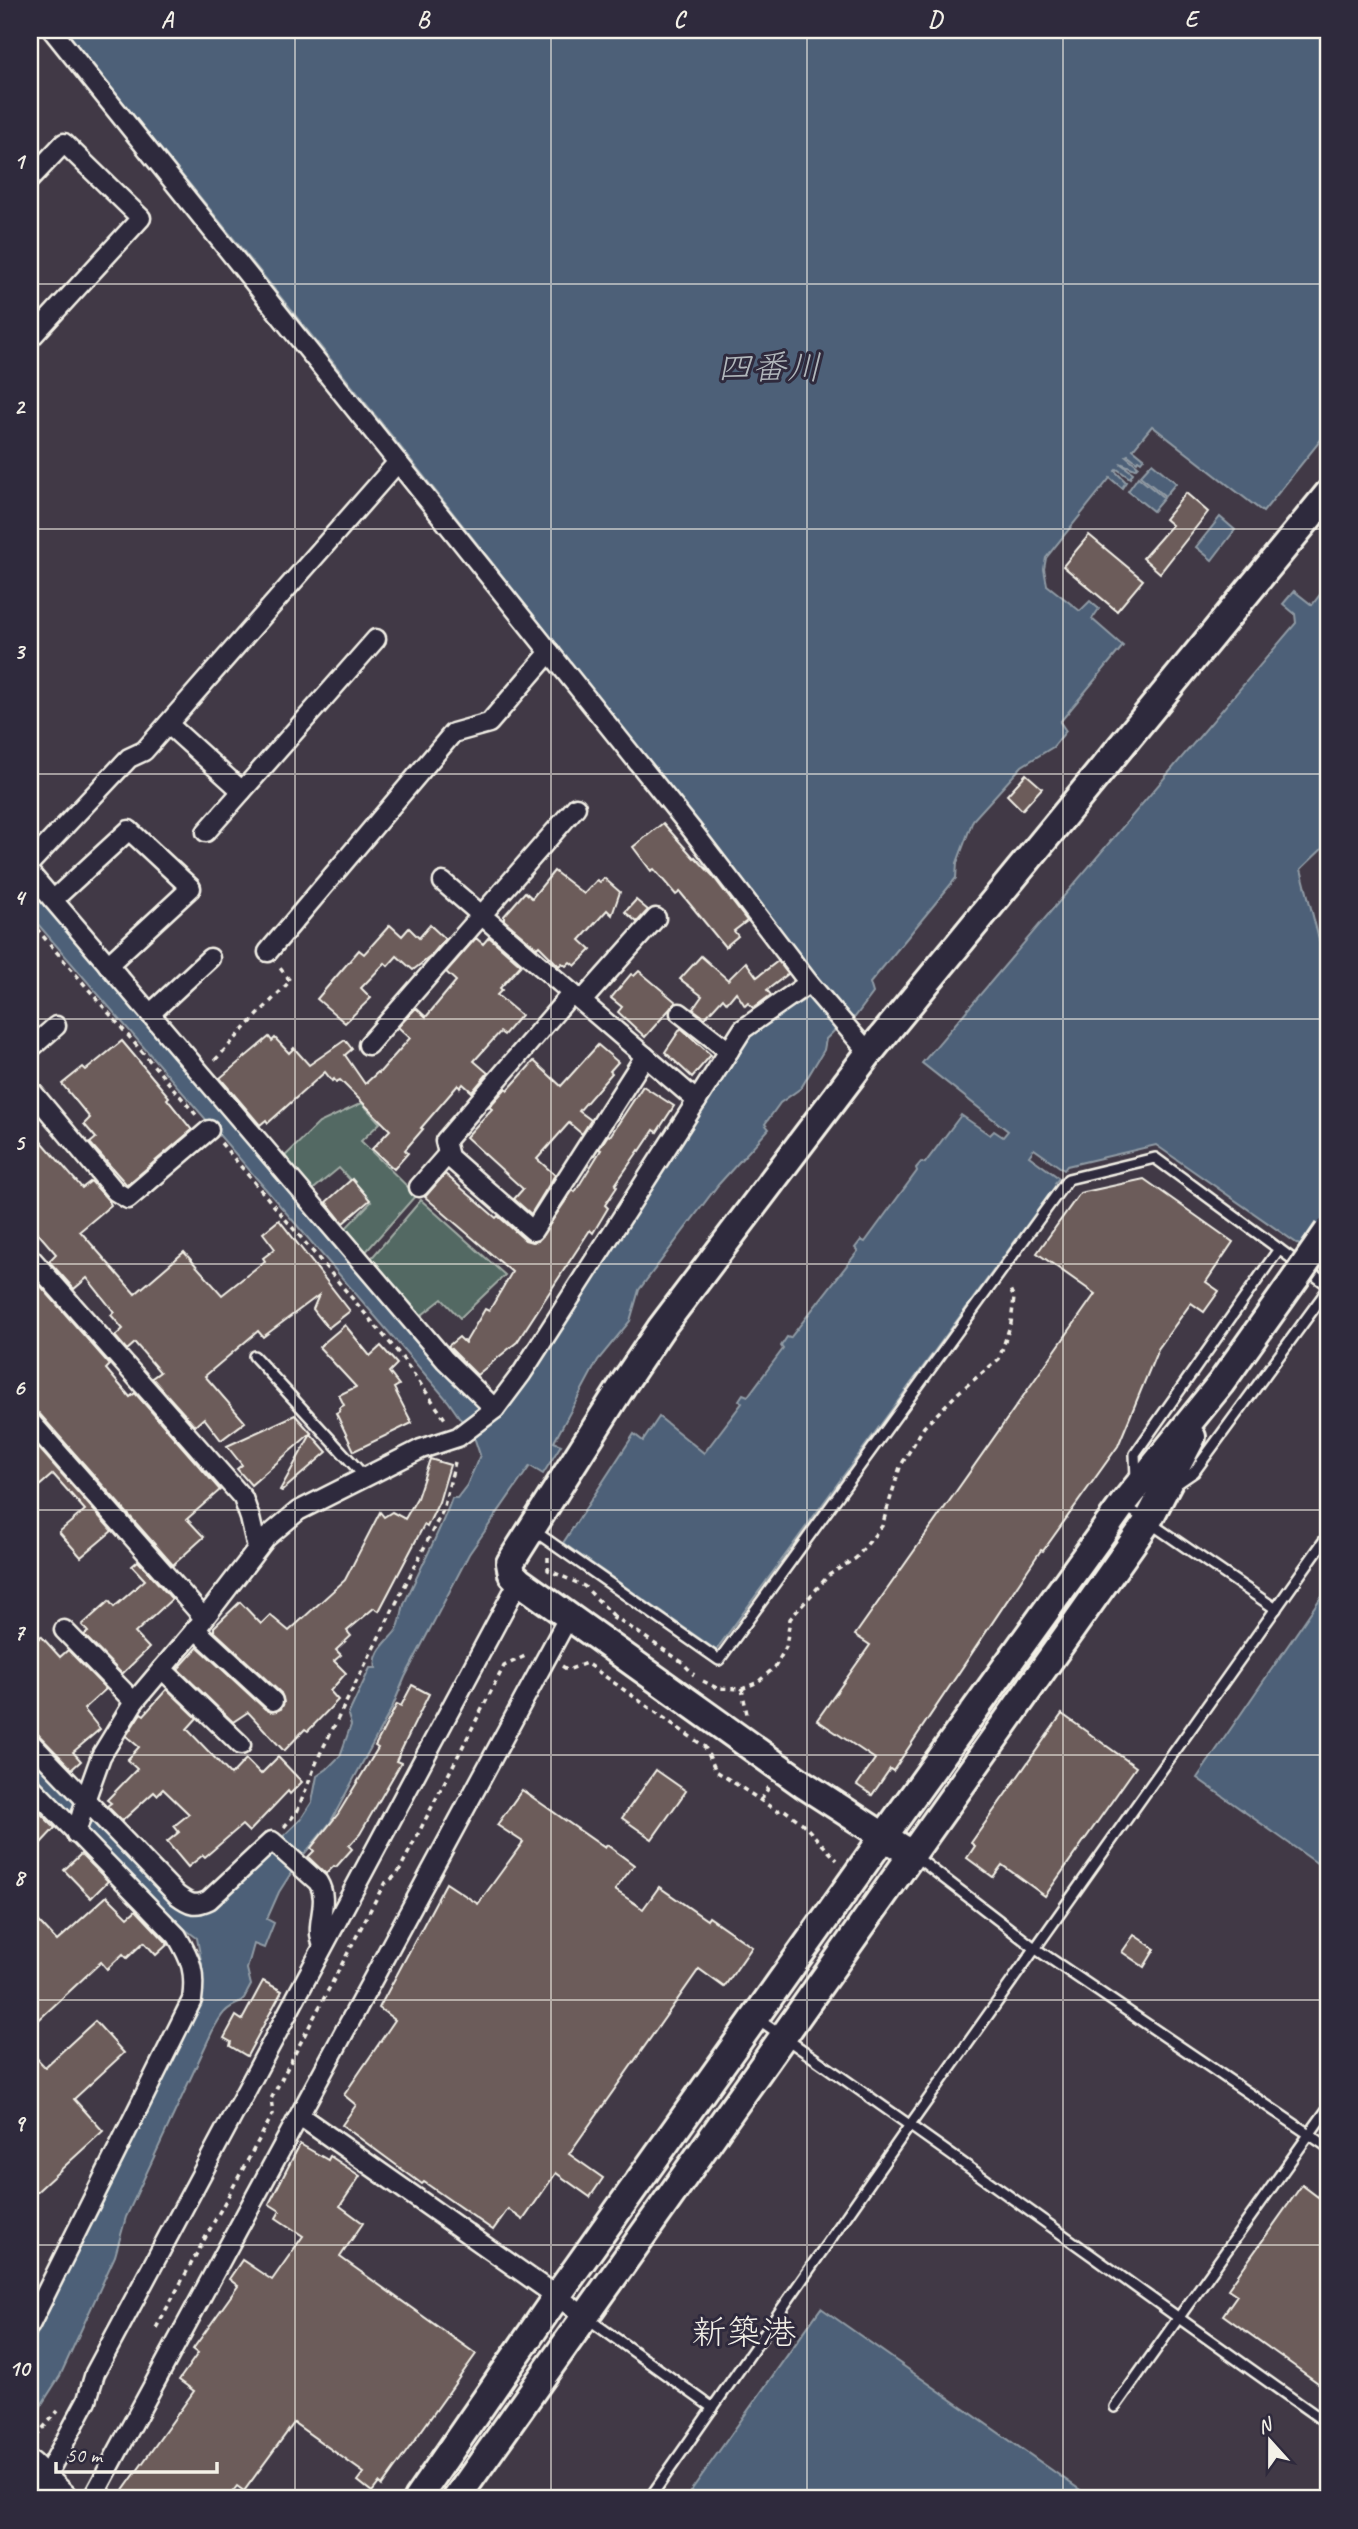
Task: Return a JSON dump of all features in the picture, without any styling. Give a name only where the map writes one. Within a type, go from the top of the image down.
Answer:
[{"type":"main road","points":[[36,2482],[64,2499]]},
{"type":"street","points":[[52,30],[692,830],[811,986],[869,1053]]},
{"type":"street","points":[[30,179],[64,143],[141,218],[30,339]]},
{"type":"street","points":[[30,863],[129,758],[144,751],[398,462]]},
{"type":"street","points":[[911,1854],[803,1784],[608,1628],[569,1616],[519,1581],[512,1574],[510,1563],[661,1328],[869,1053],[1328,494]]},
{"type":"street","points":[[206,832],[376,639]]},
{"type":"street","points":[[268,952],[453,733],[489,723],[550,652]]},
{"type":"street","points":[[168,724],[242,791]]},
{"type":"street","points":[[368,1045],[576,807]]},
{"type":"street","points":[[53,900],[129,830],[191,888],[108,965]]},
{"type":"street","points":[[30,873],[445,1360],[493,1410]]},
{"type":"street","points":[[443,882],[697,1101]]},
{"type":"street","points":[[645,1056],[533,1231],[449,1157],[445,1141],[577,997],[656,918]]},
{"type":"street","points":[[150,1014],[210,958]]},
{"type":"street","points":[[78,1829],[101,1756],[134,1702],[200,1623],[257,1548],[298,1511],[421,1449],[462,1434],[493,1410],[522,1373],[743,1029],[811,986]]},
{"type":"street","points":[[680,1013],[729,1051]]},
{"type":"street","points":[[30,1049],[55,1026]]},
{"type":"street","points":[[30,1089],[115,1191],[128,1199],[209,1130]]},
{"type":"street","points":[[419,1187],[448,1154]]},
{"type":"street","points":[[417,2499],[557,2296],[884,1836],[1130,1495],[1221,1383],[1328,1231]]},
{"type":"street","points":[[30,1257],[243,1498],[257,1548]]},
{"type":"street","points":[[456,2499],[1148,1521],[1221,1383]]},
{"type":"street","points":[[30,1421],[200,1623],[273,1701]]},
{"type":"street","points":[[36,2482],[87,2400],[95,2373],[519,1581]]},
{"type":"street","points":[[92,2499],[569,1616]]},
{"type":"street","points":[[64,1630],[134,1702]]},
{"type":"street","points":[[162,1669],[241,1745]]},
{"type":"street","points":[[30,1742],[85,1803],[189,1904],[198,1905],[209,1900],[273,1841],[322,1889],[324,1902],[318,1935],[323,1945]]},
{"type":"street","points":[[30,1785],[78,1829],[177,1936],[191,1959],[195,1979],[192,2000],[30,2325]]},
{"type":"street","points":[[300,2116],[586,2316]]},
{"type":"lane","points":[[531,1528],[719,1660],[1068,1179],[1155,1158],[1328,1287],[1194,1472],[1163,1493]]},
{"type":"lane","points":[[1276,1609],[1148,1521],[1130,1495],[1135,1454],[1279,1249]]},
{"type":"lane","points":[[254,1356],[365,1477]]},
{"type":"lane","points":[[649,2499],[1328,1535]]},
{"type":"lane","points":[[911,1854],[1036,1949],[1328,2147]]},
{"type":"lane","points":[[754,2017],[911,2125],[1328,2424]]},
{"type":"lane","points":[[1115,2407],[1328,2108]]},
{"type":"lane","points":[[586,2316],[713,2408]]},
{"type":"path","points":[[30,922],[401,1356],[462,1434],[443,1510],[318,1756],[296,1812],[273,1841]]},
{"type":"path","points":[[201,1074],[290,981],[268,952]]},
{"type":"path","points":[[554,1546],[548,1556],[548,1570],[584,1586],[608,1628],[682,1662],[697,1678],[717,1688],[742,1689],[758,1682],[775,1667],[786,1647],[790,1619],[829,1575],[856,1558],[882,1526],[900,1467],[923,1427],[999,1359],[1011,1323],[1014,1298],[1002,1270]]},
{"type":"path","points":[[156,2328],[273,2114],[271,2099],[277,2087],[384,1884],[397,1875],[504,1666],[529,1654],[547,1658]]},
{"type":"path","points":[[568,1670],[586,1663],[652,1709],[705,1747],[716,1771],[777,1811],[783,1810],[803,1823],[838,1862]]},
{"type":"green space","points":[[362,1103],[380,1123],[361,1141],[416,1195],[363,1255],[342,1232],[371,1202],[339,1168],[310,1192],[282,1159],[319,1123]]},
{"type":"green space","points":[[421,1200],[505,1275],[460,1318],[442,1299],[418,1318],[369,1261]]},
{"type":"water","name":"四番川","points":[[63,30],[1328,30],[1328,431],[1263,512],[1152,426],[1133,449],[1144,458],[1141,462],[1126,456],[1138,466],[1135,469],[1120,463],[1133,473],[1130,478],[1117,469],[1115,471],[1126,482],[1122,488],[1110,478],[1046,558],[1044,569],[1047,585],[1080,611],[1090,601],[1099,609],[1092,619],[1123,646],[1060,722],[1066,731],[1053,747],[1022,766],[973,820],[957,863],[956,878],[870,983],[873,993],[855,1017],[847,1018],[826,1039],[824,1050],[801,1088],[780,1103],[765,1124],[769,1129],[718,1185],[639,1290],[630,1321],[598,1360],[554,1442],[561,1445],[543,1474],[530,1466],[469,1554],[405,1677],[392,1708],[330,1823],[300,1859],[279,1892],[267,1919],[274,1923],[264,1948],[254,1944],[247,1969],[251,1985],[242,2002],[224,2013],[212,2032],[126,2217],[115,2256],[60,2376],[42,2404],[30,2431],[30,2348],[164,2078],[201,1999],[203,1988],[197,1938],[178,1924],[30,1772],[30,1746],[187,1909],[202,1914],[301,1819],[312,1802],[317,1776],[340,1756],[351,1725],[348,1715],[370,1668],[376,1668],[378,1653],[397,1629],[405,1602],[452,1498],[457,1498],[467,1485],[480,1455],[475,1440],[448,1401],[30,915],[30,886],[496,1418],[507,1408],[751,1029],[803,1001],[821,985],[446,504]]},
{"type":"water","points":[[1152,463],[1176,483],[1165,496],[1140,476]]},
{"type":"water","points":[[1138,477],[1164,498],[1153,511],[1128,491]]},
{"type":"water","points":[[1220,517],[1235,530],[1212,560],[1196,547]]},
{"type":"water","points":[[1328,584],[1328,843],[1301,869],[1328,975],[1328,1265],[1156,1145],[1067,1166],[1064,1170],[1034,1149],[1029,1156],[1059,1178],[1056,1185],[716,1650],[563,1543],[634,1434],[643,1441],[659,1417],[704,1453],[742,1403],[739,1400],[743,1394],[748,1396],[783,1349],[781,1346],[787,1337],[790,1338],[858,1251],[855,1248],[861,1240],[865,1242],[917,1171],[916,1168],[921,1162],[925,1163],[961,1115],[990,1135],[994,1131],[1003,1137],[1008,1131],[922,1063],[1296,623],[1295,614],[1283,604],[1294,591],[1312,605]]},
{"type":"water","points":[[1328,1587],[1328,1871],[1197,1778]]},
{"type":"water","points":[[821,2308],[1093,2499],[685,2499]]},
{"type":"building","points":[[1186,493],[1208,512],[1160,573],[1143,558],[1172,525],[1165,519]]},
{"type":"building","points":[[1089,535],[1143,580],[1117,611],[1063,566]]},
{"type":"building","points":[[1026,774],[1042,788],[1022,810],[1007,795]]},
{"type":"building","points":[[663,823],[712,875],[747,921],[734,931],[738,936],[725,947],[680,892],[676,895],[654,869],[651,871],[633,847]]},
{"type":"building","points":[[554,871],[584,894],[597,880],[600,882],[604,878],[620,892],[612,915],[607,910],[580,940],[591,950],[575,966],[570,962],[566,966],[562,963],[559,966],[539,946],[537,948],[504,920],[504,916],[525,892],[532,898]]},
{"type":"building","points":[[636,900],[648,910],[637,922],[625,912]]},
{"type":"building","points":[[390,925],[402,936],[409,928],[419,938],[430,925],[445,939],[430,957],[413,970],[397,956],[388,966],[385,963],[361,988],[371,998],[345,1023],[317,999],[359,950],[364,954]]},
{"type":"building","points":[[489,937],[521,965],[497,995],[521,1015],[504,1035],[500,1032],[474,1061],[488,1073],[472,1092],[463,1084],[460,1088],[458,1085],[421,1128],[423,1129],[405,1150],[408,1153],[394,1169],[372,1149],[390,1130],[340,1080],[332,1081],[325,1072],[268,1123],[266,1120],[260,1125],[220,1078],[269,1037],[272,1041],[275,1038],[289,1053],[294,1048],[309,1065],[345,1040],[352,1049],[345,1055],[365,1084],[379,1073],[410,1038],[398,1027],[416,1008],[426,1017],[456,981],[446,972],[476,938],[483,944]]},
{"type":"building","points":[[701,956],[728,980],[746,962],[757,977],[778,961],[788,974],[767,990],[771,995],[753,1008],[748,1003],[745,1006],[736,992],[727,1003],[723,998],[705,1018],[693,1009],[702,996],[680,979]]},
{"type":"building","points":[[639,971],[676,1002],[645,1037],[618,1012],[622,1007],[611,998],[631,974],[634,976]]},
{"type":"building","points":[[681,1028],[711,1055],[692,1077],[665,1052]]},
{"type":"building","points":[[122,1041],[169,1097],[167,1099],[192,1130],[127,1185],[90,1143],[96,1138],[84,1124],[90,1118],[62,1084],[83,1067],[86,1070]]},
{"type":"building","points":[[598,1045],[618,1062],[610,1071],[612,1073],[579,1111],[591,1120],[582,1134],[569,1123],[537,1159],[555,1175],[531,1214],[514,1199],[523,1189],[466,1137],[492,1109],[489,1107],[506,1088],[508,1090],[534,1061],[561,1086]]},
{"type":"building","points":[[643,1086],[674,1106],[615,1185],[617,1187],[605,1205],[608,1208],[593,1233],[590,1230],[517,1342],[477,1375],[448,1346],[459,1337],[465,1343],[485,1309],[489,1311],[512,1272],[425,1197],[445,1174],[525,1240],[538,1241],[573,1190],[575,1192],[601,1150],[599,1149]]},
{"type":"building","points":[[30,1128],[82,1188],[91,1181],[109,1201],[111,1205],[80,1231],[135,1294],[184,1252],[222,1295],[265,1261],[263,1258],[275,1249],[263,1233],[279,1220],[350,1311],[328,1328],[313,1309],[319,1295],[263,1337],[258,1331],[205,1376],[245,1422],[221,1440],[204,1418],[195,1426],[152,1378],[160,1372],[135,1343],[127,1350],[115,1336],[123,1329],[111,1315],[114,1312],[87,1278],[74,1289],[49,1261],[56,1254],[30,1224]]},
{"type":"building","points":[[352,1179],[370,1200],[343,1223],[326,1202]]},
{"type":"building","points":[[1144,1179],[1233,1242],[1206,1282],[1219,1291],[1204,1312],[1191,1303],[1158,1349],[1118,1446],[1043,1551],[1041,1550],[893,1771],[890,1769],[872,1795],[857,1785],[875,1759],[817,1720],[870,1645],[855,1635],[1095,1294],[1037,1253],[1080,1193]]},
{"type":"building","points":[[31,1275],[110,1365],[106,1369],[130,1397],[135,1393],[220,1490],[187,1519],[204,1537],[173,1565],[39,1413],[30,1410]]},
{"type":"building","points":[[345,1325],[370,1356],[381,1346],[397,1364],[389,1372],[399,1385],[394,1388],[412,1423],[354,1451],[336,1413],[344,1405],[339,1395],[356,1387],[319,1347]]},
{"type":"building","points":[[295,1415],[311,1433],[251,1485],[237,1469],[242,1465],[227,1446]]},
{"type":"building","points":[[311,1434],[327,1452],[280,1490]]},
{"type":"building","points":[[30,1438],[112,1531],[81,1557],[59,1532],[85,1510],[53,1474],[30,1494]]},
{"type":"building","points":[[430,1459],[450,1465],[439,1502],[379,1611],[374,1608],[347,1631],[351,1636],[336,1650],[341,1655],[334,1661],[346,1673],[330,1691],[338,1700],[284,1751],[248,1712],[233,1722],[178,1669],[198,1647],[265,1709],[271,1712],[281,1709],[284,1703],[281,1693],[214,1631],[214,1627],[240,1602],[261,1624],[270,1615],[289,1631],[345,1580],[380,1512],[384,1517],[392,1512],[405,1519],[417,1498]]},
{"type":"building","points":[[138,1561],[172,1599],[135,1633],[149,1648],[122,1674],[84,1635],[88,1632],[82,1625],[109,1601],[114,1607],[145,1580],[132,1566]]},
{"type":"building","points":[[41,1636],[60,1657],[68,1650],[106,1689],[84,1709],[100,1729],[73,1752],[81,1761],[72,1769],[30,1726],[30,1647]]},
{"type":"building","points":[[412,1685],[429,1694],[396,1761],[401,1763],[360,1834],[349,1846],[352,1849],[326,1874],[308,1857],[314,1851],[311,1848],[338,1814],[378,1748],[375,1746],[397,1704],[401,1706]]},
{"type":"building","points":[[167,1689],[197,1718],[187,1729],[231,1775],[246,1759],[261,1774],[278,1757],[302,1782],[290,1794],[288,1791],[249,1832],[242,1825],[205,1857],[203,1855],[188,1867],[167,1842],[179,1832],[174,1826],[189,1814],[163,1789],[157,1795],[154,1792],[122,1821],[107,1806],[111,1803],[107,1800],[137,1769],[127,1760],[139,1747],[126,1736],[141,1713],[144,1715]]},
{"type":"building","points":[[1062,1714],[1136,1767],[1045,1896],[1002,1865],[993,1877],[967,1858],[975,1846],[971,1843]]},
{"type":"building","points":[[656,1770],[686,1791],[652,1839],[622,1818]]},
{"type":"building","points":[[522,1790],[634,1865],[615,1890],[643,1909],[659,1887],[752,1947],[724,1987],[699,1969],[569,2154],[603,2178],[590,2197],[556,2173],[523,2220],[508,2209],[493,2230],[424,2182],[422,2184],[342,2125],[356,2105],[344,2095],[395,2020],[379,2008],[446,1883],[478,1904],[523,1842],[497,1825]]},
{"type":"building","points":[[30,1803],[55,1828],[40,1844],[30,1834]]},
{"type":"building","points":[[81,1854],[108,1881],[91,1898],[64,1870]]},
{"type":"building","points":[[107,1896],[128,1917],[136,1910],[168,1944],[156,1955],[144,1942],[127,1958],[123,1954],[107,1969],[101,1962],[30,2028],[30,1912],[57,1941]]},
{"type":"building","points":[[1134,1935],[1155,1949],[1144,1967],[1122,1952]]},
{"type":"building","points":[[263,1981],[282,1991],[247,2056],[230,2046],[231,2042],[224,2038],[236,2016],[242,2020]]},
{"type":"building","points":[[95,2021],[124,2053],[74,2099],[103,2131],[30,2198],[30,2051],[45,2067]]},
{"type":"building","points":[[300,2144],[328,2160],[330,2156],[360,2176],[340,2206],[363,2223],[340,2257],[476,2354],[382,2486],[379,2483],[372,2492],[358,2481],[364,2473],[294,2423],[244,2491],[237,2486],[227,2499],[117,2499],[194,2391],[179,2380],[198,2353],[193,2349],[238,2286],[229,2279],[242,2260],[272,2280],[303,2236],[276,2218],[280,2211],[269,2204]]},
{"type":"building","points":[[1328,2182],[1328,2390],[1223,2315],[1237,2295],[1228,2289],[1302,2185],[1318,2197]]},
{"type":"district","name":"新築港","points":[[744,2332]]}]
